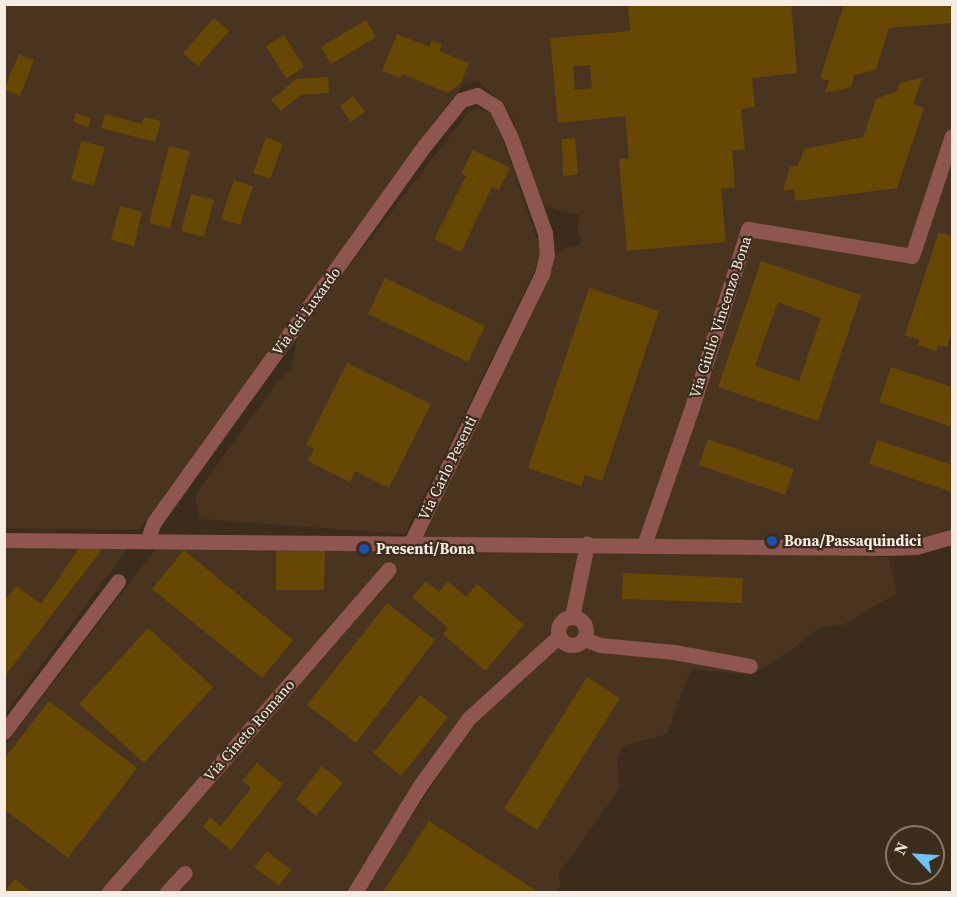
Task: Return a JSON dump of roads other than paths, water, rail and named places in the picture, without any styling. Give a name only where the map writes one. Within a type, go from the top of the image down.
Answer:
[{"type":"street","name":"Via dei Luxardo","points":[[147,541],[154,522],[425,145],[461,100],[477,95]]},
{"type":"street","name":"Via Carlo Pesenti","points":[[411,542],[542,274],[547,254],[545,233],[511,138],[496,107],[477,95]]},
{"type":"street","name":"Via Giulio Vincenzo Bona","points":[[644,545],[692,407],[748,229],[912,256],[952,136]]},
{"type":"street","points":[[4,540],[916,548],[952,537]]},
{"type":"street","points":[[572,617],[587,544]]},
{"type":"street","name":"Via Cineto Romano","points":[[109,892],[389,568]]},
{"type":"street","points":[[4,732],[118,581]]},
{"type":"street","points":[[584,639],[585,626],[580,619],[572,617],[560,623],[559,636],[564,643],[573,645],[584,639],[600,645],[674,652],[750,666]]},
{"type":"street","points":[[355,892],[419,787],[478,708],[518,676],[559,636]]},
{"type":"street","points":[[167,892],[184,873]]},
{"type":"place","name":"Bona/Passaquindici","points":[[772,541]]},
{"type":"place","name":"Presenti/Bona","points":[[364,549]]}]
